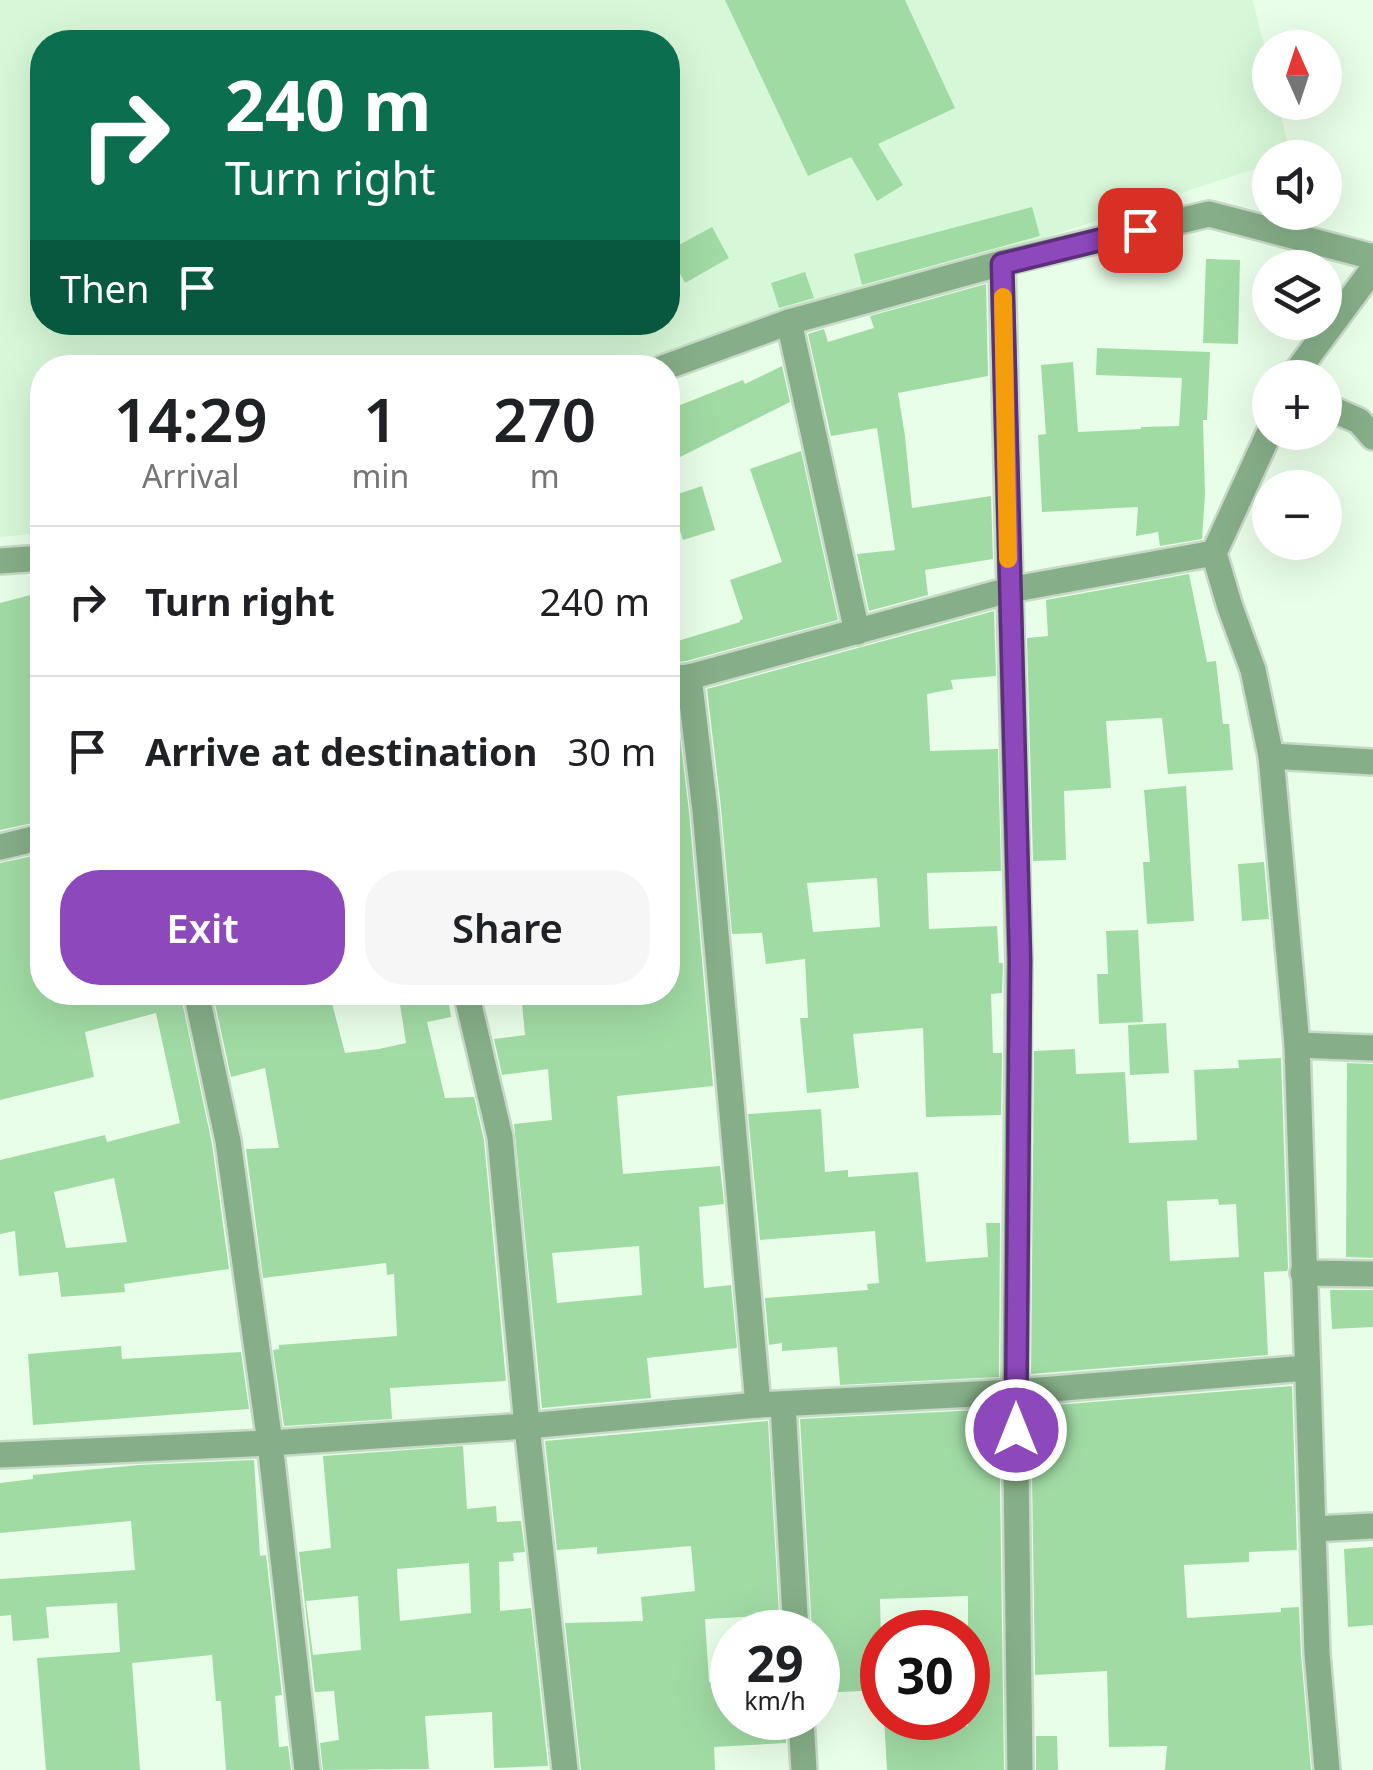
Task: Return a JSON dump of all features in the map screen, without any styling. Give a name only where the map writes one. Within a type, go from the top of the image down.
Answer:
[{"type":"street","points":[[680,361],[789,322],[1002,264],[1210,214],[1373,257]]},
{"type":"street","points":[[1002,264],[1020,960],[1015,1392],[1020,1770]]},
{"type":"street","points":[[1305,360],[1373,268]]},
{"type":"street","points":[[789,322],[857,632]]},
{"type":"street","points":[[1342,414],[1359,421],[1373,437]]},
{"type":"street","points":[[1261,450],[1214,553],[1253,670],[1271,756],[1297,1045],[1317,1653],[1328,1770]]},
{"type":"street","points":[[680,677],[1009,590],[1214,553]]},
{"type":"street","points":[[0,561],[30,559]]},
{"type":"street","points":[[680,688],[705,810],[794,1610]]},
{"type":"street","points":[[1271,756],[1373,762]]},
{"type":"street","points":[[0,848],[30,839]]},
{"type":"street","points":[[199,1005],[228,1141],[270,1443],[307,1770]]},
{"type":"street","points":[[469,1005],[500,1136],[565,1770]]},
{"type":"street","points":[[1297,1045],[1373,1048]]},
{"type":"street","points":[[1303,1274],[1373,1274]]},
{"type":"street","points":[[0,1455],[527,1426],[1307,1368]]},
{"type":"street","points":[[1312,1529],[1373,1526]]},
{"type":"street","points":[[802,1740],[804,1770]]},
{"type":"shaded area","points":[[0,0],[1253,0],[1260,30],[1252,30],[1252,120],[1282,120],[1287,140],[1252,140],[1252,170],[680,357],[30,355],[30,534],[0,537]]},
{"type":"building","points":[[725,0],[905,0],[955,108],[878,144],[903,185],[877,201],[851,157],[808,176]]},
{"type":"building","points":[[1032,207],[1040,236],[862,285],[854,254]]},
{"type":"building","points":[[712,227],[729,258],[685,283],[680,274],[680,244]]},
{"type":"building","points":[[1206,259],[1240,260],[1238,344],[1203,343]]},
{"type":"building","points":[[805,272],[814,298],[779,308],[771,283]]},
{"type":"building","points":[[986,284],[988,376],[898,393],[912,508],[991,496],[993,559],[925,570],[928,595],[869,611],[857,554],[895,550],[877,428],[831,436],[808,334],[824,329],[828,342],[874,328],[870,316]]},
{"type":"building","points":[[1097,348],[1210,352],[1207,420],[1203,420],[1202,539],[1160,546],[1158,532],[1136,536],[1138,507],[1042,512],[1038,435],[1046,434],[1041,365],[1073,362],[1078,432],[1179,426],[1182,378],[1096,375]]},
{"type":"building","points":[[782,366],[790,402],[680,457],[680,405],[743,380],[745,384]]},
{"type":"building","points":[[801,451],[838,620],[680,662],[680,640],[743,619],[730,580],[782,562],[750,469]]},
{"type":"building","points":[[702,486],[715,530],[683,540],[680,493]]},
{"type":"building","points":[[1189,574],[1207,662],[1216,661],[1223,724],[1229,724],[1233,770],[1168,774],[1162,718],[1106,721],[1111,788],[1064,791],[1066,860],[1033,861],[1027,638],[1048,636],[1046,600]]},
{"type":"building","points":[[30,595],[30,824],[0,830],[0,603]]},
{"type":"building","points":[[994,611],[996,676],[951,680],[953,689],[927,694],[930,751],[998,749],[1001,871],[927,873],[929,929],[997,926],[999,963],[1003,963],[1002,993],[991,994],[993,1053],[1002,1053],[1001,1115],[926,1117],[923,1028],[853,1034],[859,1088],[807,1093],[800,1018],[808,1018],[805,959],[766,964],[762,933],[732,934],[707,689]],"holes":[[[877,878],[880,927],[813,932],[807,883]]]},
{"type":"building","points":[[680,737],[713,1086],[617,1096],[623,1174],[720,1166],[724,1204],[699,1207],[704,1288],[731,1285],[737,1348],[647,1358],[651,1398],[542,1408],[514,1124],[552,1120],[548,1069],[502,1075],[494,1039],[525,1035],[522,1005],[680,1005]],"holes":[[[639,1246],[642,1295],[557,1303],[552,1253]]]},
{"type":"building","points":[[1186,786],[1194,921],[1147,924],[1143,862],[1150,862],[1144,790]]},
{"type":"building","points":[[30,857],[30,1005],[183,1005],[212,1144],[229,1269],[124,1284],[125,1292],[61,1297],[58,1272],[19,1276],[15,1231],[0,1234],[0,1160],[105,1135],[107,1142],[180,1123],[156,1013],[85,1032],[94,1077],[0,1100],[0,863]],"holes":[[[114,1178],[127,1242],[66,1248],[54,1192]]]},
{"type":"building","points":[[1264,862],[1269,919],[1242,921],[1238,864]]},
{"type":"building","points":[[1138,930],[1143,1022],[1099,1024],[1097,974],[1108,974],[1106,931]]},
{"type":"building","points":[[215,1005],[332,1005],[345,1053],[406,1043],[400,1005],[449,1005],[451,1017],[427,1022],[445,1098],[474,1097],[484,1140],[506,1381],[390,1388],[392,1419],[284,1426],[273,1350],[279,1349],[279,1345],[397,1336],[394,1274],[387,1275],[386,1263],[263,1278],[246,1149],[279,1148],[265,1068],[231,1077]]},
{"type":"building","points":[[1166,1023],[1169,1073],[1130,1075],[1128,1025]]},
{"type":"building","points":[[1075,1049],[1076,1074],[1125,1072],[1129,1143],[1197,1140],[1194,1070],[1239,1068],[1238,1060],[1281,1058],[1288,1268],[1264,1272],[1268,1355],[1031,1374],[1034,1051]],"holes":[[[1218,1199],[1219,1205],[1236,1204],[1239,1257],[1170,1261],[1167,1201]]]},
{"type":"building","points":[[1347,1063],[1373,1064],[1373,1258],[1346,1257]]},
{"type":"building","points":[[821,1109],[825,1172],[848,1170],[848,1177],[918,1172],[926,1262],[988,1257],[986,1223],[1000,1223],[999,1377],[840,1385],[837,1347],[782,1351],[782,1343],[769,1345],[765,1298],[868,1290],[867,1284],[879,1283],[875,1231],[760,1240],[748,1114]]},
{"type":"building","points":[[1330,1290],[1373,1290],[1373,1327],[1332,1329]]},
{"type":"building","points":[[121,1346],[122,1359],[241,1352],[249,1409],[33,1425],[28,1354]]},
{"type":"building","points":[[1292,1386],[1297,1550],[1249,1552],[1249,1562],[1184,1565],[1187,1618],[1281,1612],[1281,1608],[1299,1607],[1311,1770],[1165,1770],[1167,1746],[1109,1747],[1107,1671],[1035,1675],[1031,1407]]},
{"type":"building","points":[[999,1409],[1004,1770],[887,1770],[885,1740],[990,1740],[990,1610],[968,1610],[968,1596],[880,1599],[880,1610],[860,1610],[860,1691],[840,1692],[840,1610],[811,1610],[800,1419]]},
{"type":"building","points":[[768,1421],[779,1610],[710,1610],[710,1619],[705,1619],[710,1740],[786,1743],[714,1747],[715,1770],[581,1770],[565,1623],[643,1621],[641,1597],[695,1591],[691,1546],[597,1554],[597,1547],[557,1550],[545,1441]]},
{"type":"building","points":[[463,1446],[467,1509],[496,1506],[497,1522],[521,1521],[525,1552],[513,1553],[514,1561],[499,1562],[500,1611],[531,1608],[548,1766],[494,1768],[492,1712],[425,1716],[429,1769],[323,1770],[320,1743],[339,1740],[334,1691],[315,1692],[299,1552],[331,1548],[323,1456]],"holes":[[[469,1563],[471,1613],[400,1621],[397,1569]],[[358,1596],[361,1650],[313,1655],[306,1601]]]},
{"type":"building","points":[[254,1460],[260,1556],[266,1555],[282,1695],[275,1696],[279,1747],[288,1746],[291,1770],[226,1770],[221,1701],[216,1701],[212,1655],[132,1663],[140,1770],[46,1770],[37,1658],[120,1652],[117,1603],[46,1607],[49,1638],[13,1641],[11,1615],[0,1616],[0,1579],[135,1570],[131,1521],[0,1533],[0,1483],[33,1479],[33,1475],[139,1465]]},
{"type":"building","points":[[1373,1547],[1373,1625],[1348,1627],[1344,1549]]},
{"type":"building","points":[[1036,1736],[1057,1736],[1058,1770],[1036,1770]]},
{"type":"slow traffic","points":[[1003,297],[1008,559]]},
{"type":"route","points":[[1016,1430],[1020,960],[1002,264],[1140,230]]}]
